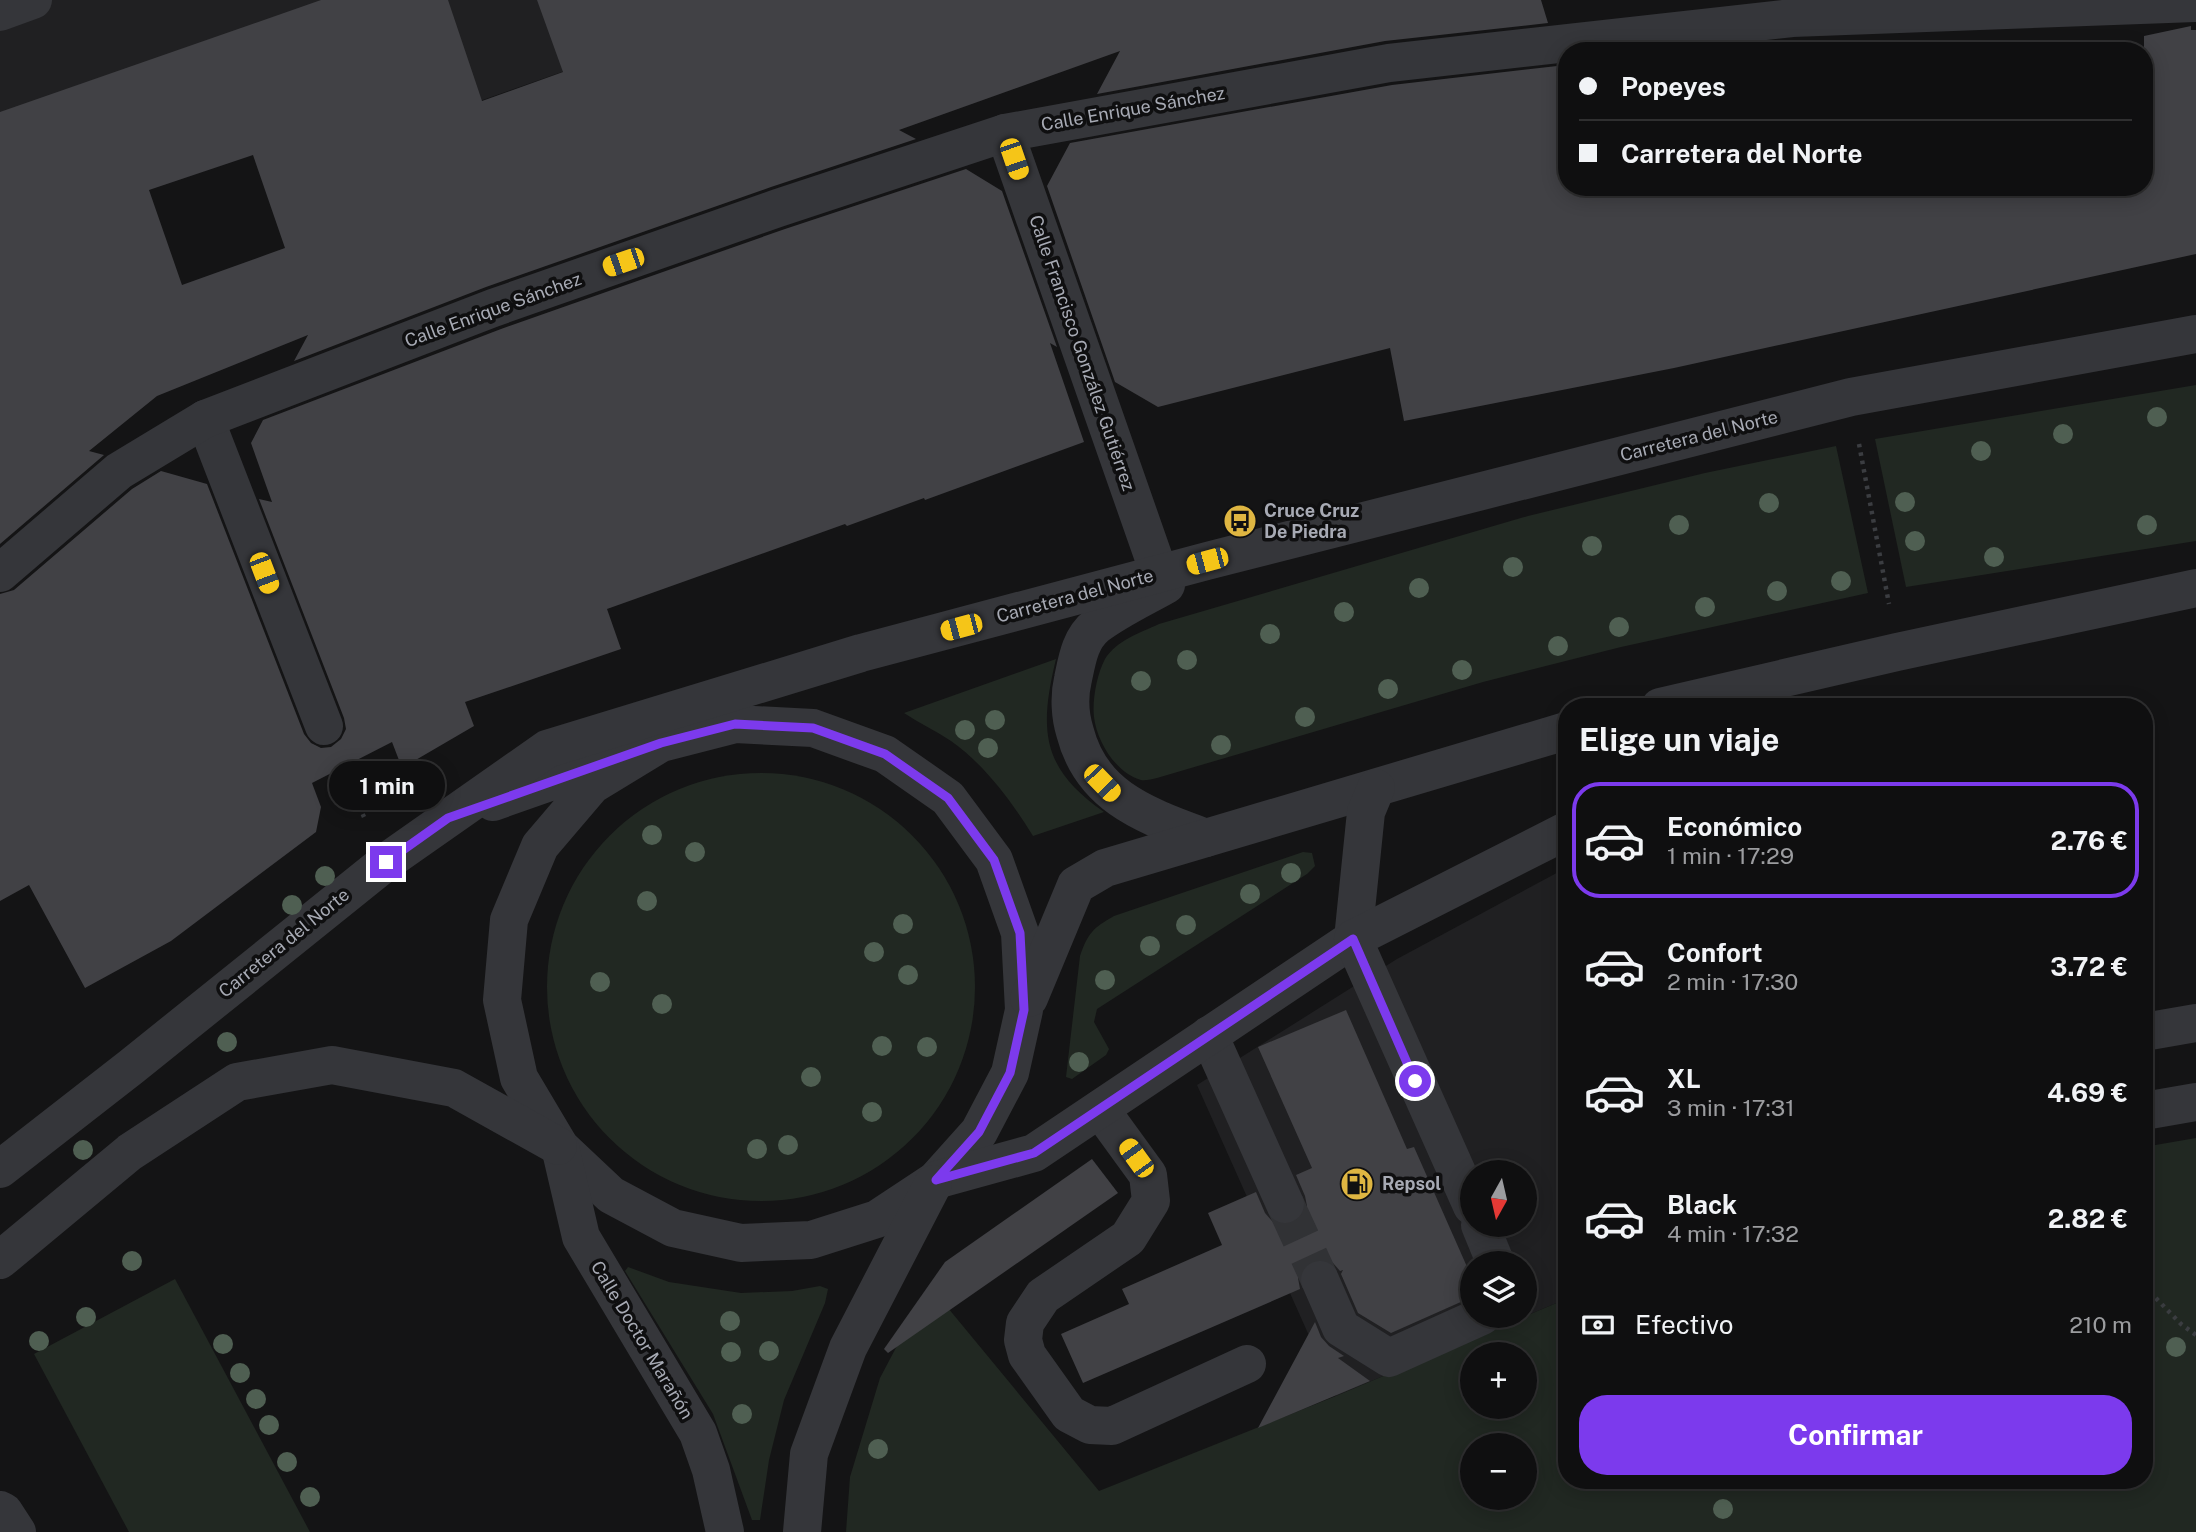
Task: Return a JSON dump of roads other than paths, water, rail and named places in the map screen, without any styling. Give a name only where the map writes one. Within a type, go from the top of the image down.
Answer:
[{"type":"street","points":[[0,12],[33,0]]},
{"type":"street","name":"Calle Enrique Sánchez","points":[[1577,42],[1792,18],[2196,3]]},
{"type":"street","name":"Calle Enrique Sánchez","points":[[0,573],[119,471],[205,419],[493,308],[778,208],[1005,133],[1389,63],[1558,44]]},
{"type":"street","name":"Calle Francisco González Gutiérrez","points":[[1005,133],[1159,573]]},
{"type":"street","name":"Carretera del Norte","points":[[0,1169],[376,870],[547,748],[862,653],[1159,573],[1850,397],[2196,334]]},
{"type":"street","points":[[205,419],[324,726]]},
{"type":"street","name":"Carretera del Norte","points":[[1206,838],[1148,816],[1115,796],[1090,770],[1079,747],[1072,720],[1071,687],[1079,650],[1094,627],[1207,561]]},
{"type":"street","points":[[1699,698],[1897,652],[2191,594]]},
{"type":"street","name":"Carretera del Norte","points":[[661,743],[862,653]]},
{"type":"street","points":[[448,818],[661,743],[735,724],[813,728],[885,754],[948,798],[994,860],[1012,909],[1020,933],[1024,1010]]},
{"type":"street","points":[[802,1532],[809,1454],[848,1348],[936,1180],[979,1132],[1010,1073],[1024,1010],[1076,885],[1105,869],[1558,733]]},
{"type":"street","points":[[559,1147],[519,1078],[502,1000],[509,920],[540,846],[592,785],[661,743]]},
{"type":"street","points":[[1376,788],[1366,812],[1353,939],[1460,1179]]},
{"type":"street","points":[[0,1260],[130,1152],[237,1082],[332,1066],[454,1088],[559,1147],[611,1195],[673,1228],[741,1243],[811,1240],[877,1219],[936,1180],[1034,1153],[1353,939],[1558,834]]},
{"type":"street","points":[[2153,1030],[2196,1023]]},
{"type":"street","points":[[1209,1035],[1285,1204]]},
{"type":"street","points":[[2153,1109],[2196,1102]]},
{"type":"street","points":[[1100,1109],[1148,1175],[1150,1201],[1128,1238],[1043,1296],[1024,1322],[1023,1340],[1027,1355],[1069,1414],[1090,1425],[1112,1426],[1247,1364]]},
{"type":"street","name":"Calle Doctor Marañón","points":[[559,1147],[580,1237],[698,1433],[716,1520]]},
{"type":"street","points":[[1320,1280],[1341,1328],[1389,1358],[1460,1326]]},
{"type":"street","points":[[0,1510],[4,1511],[17,1532]]},
{"type":"tunnel","points":[[1285,1204],[1320,1280]]},
{"type":"place","name":"Cruce Cruz De Piedra","points":[[1240,521]]},
{"type":"place","name":"Repsol","points":[[1357,1184]]}]
